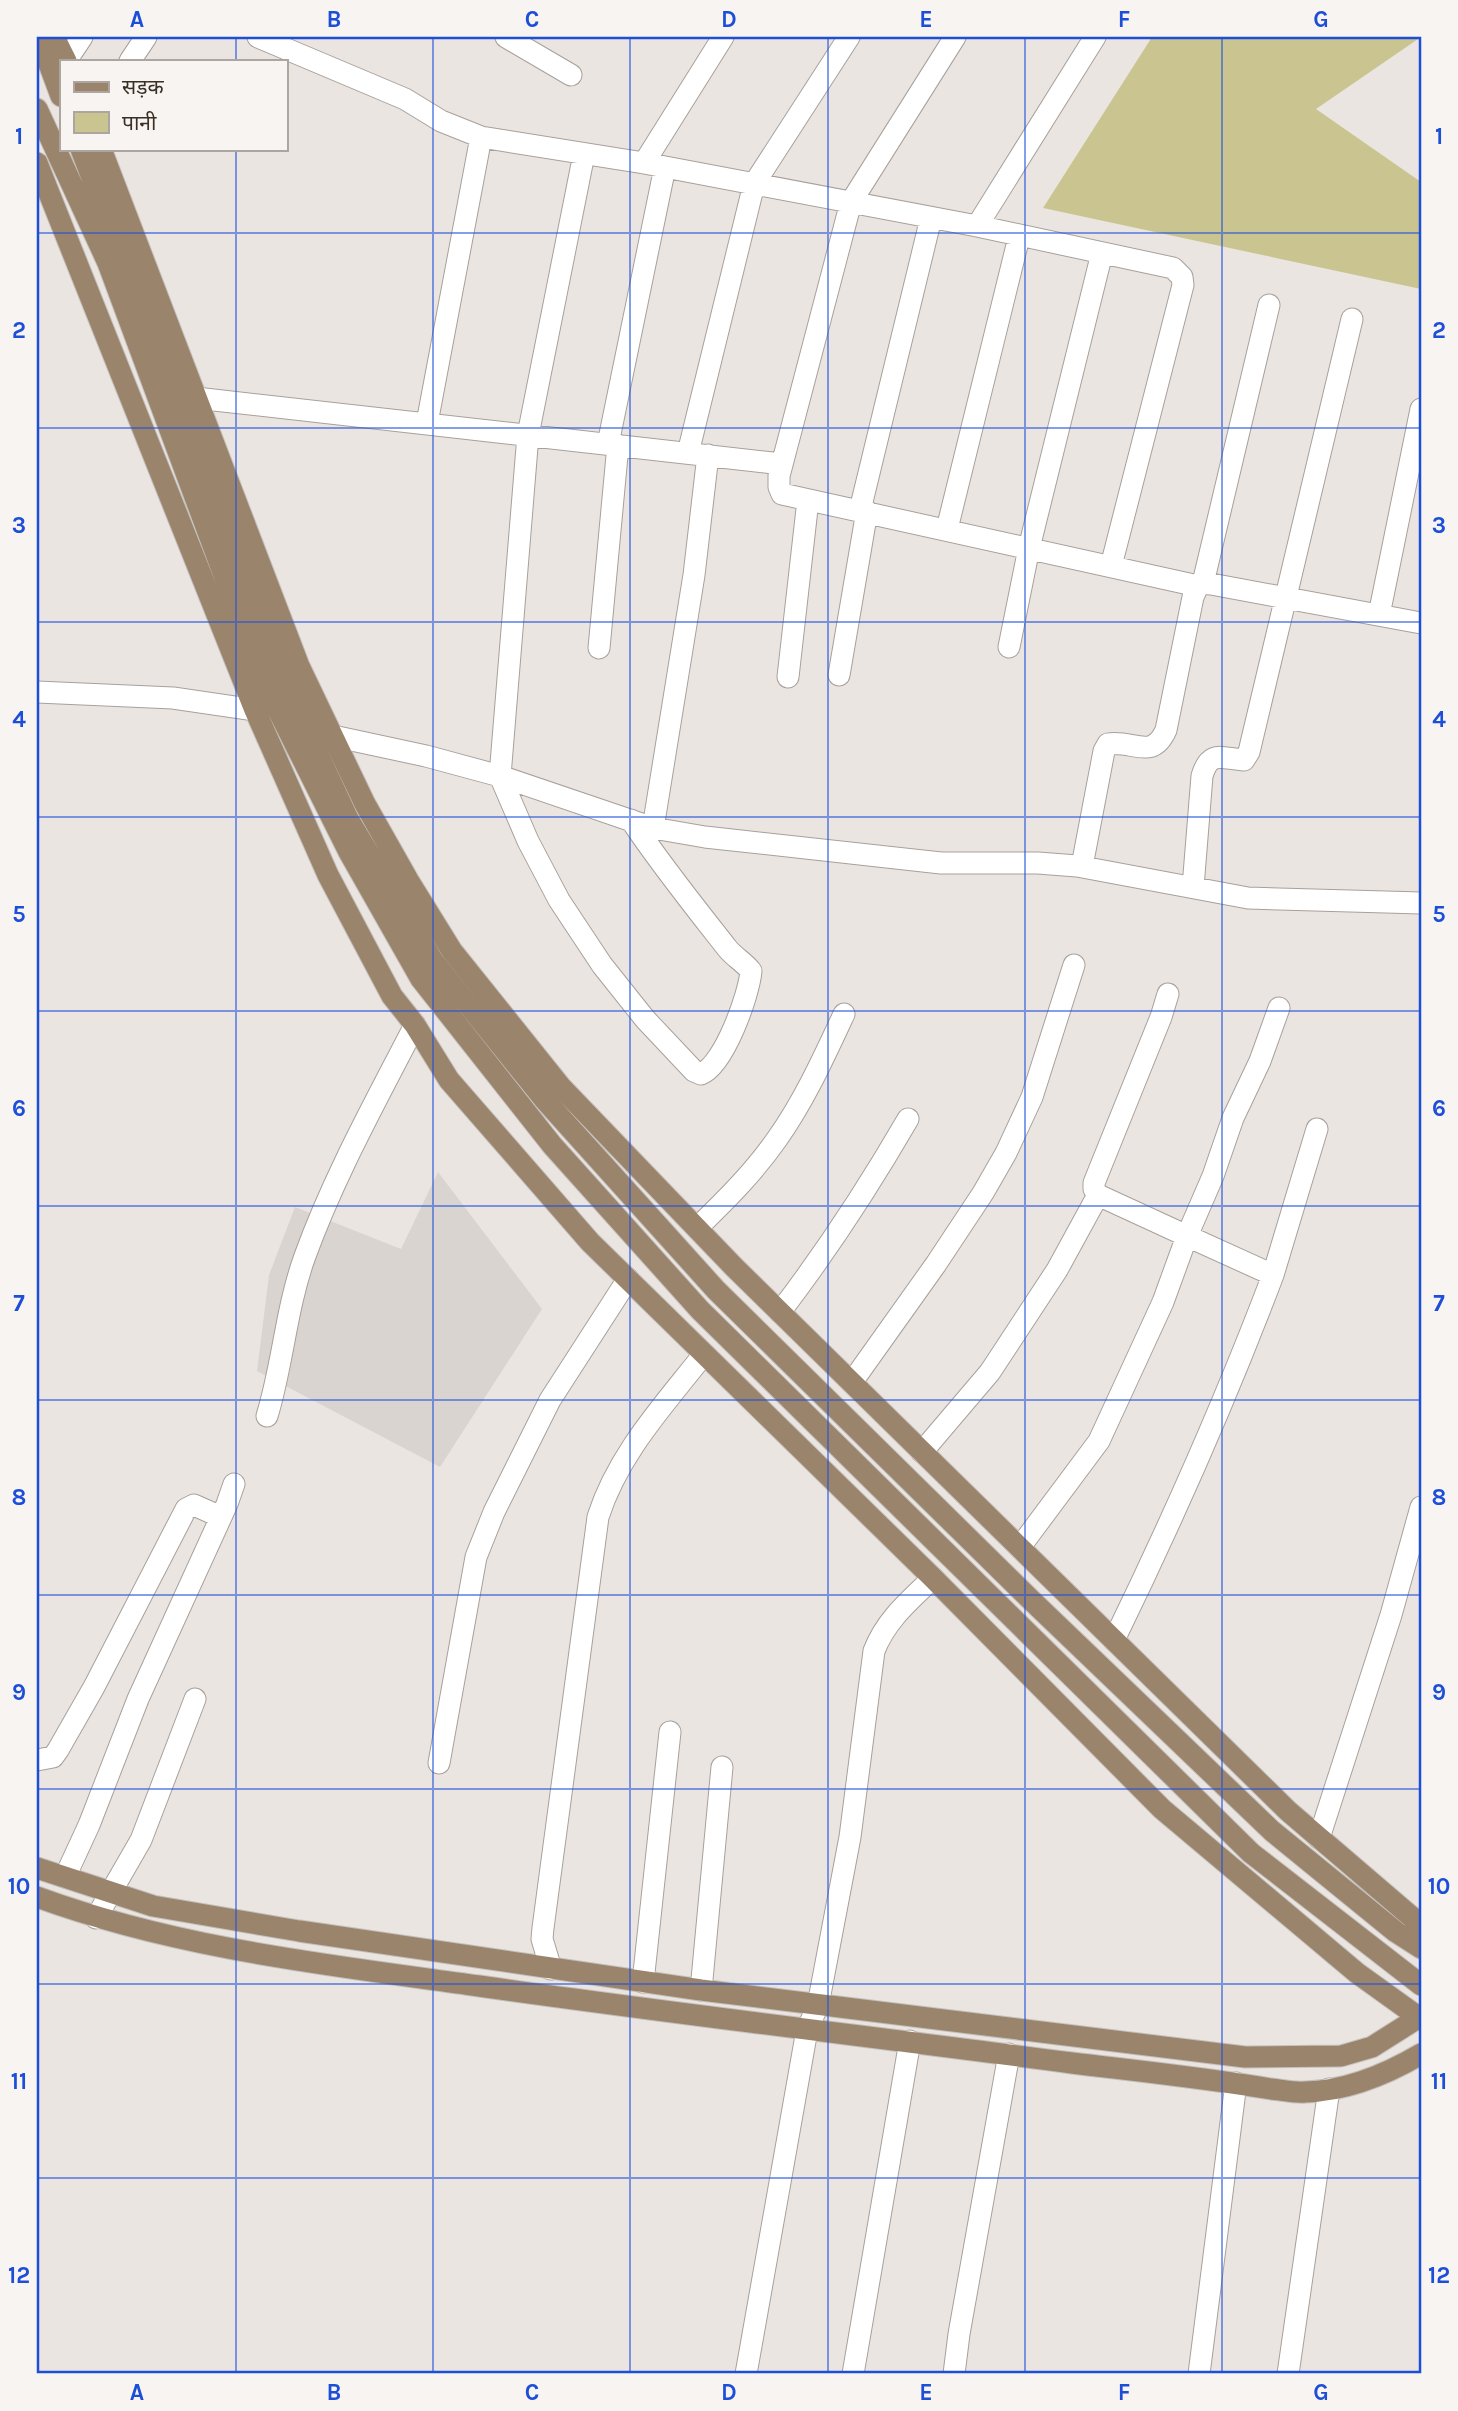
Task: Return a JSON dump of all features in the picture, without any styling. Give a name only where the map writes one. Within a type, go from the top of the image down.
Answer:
[{"type":"main road","points":[[39,37],[60,93]]},
{"type":"main road","points":[[54,37],[66,60]]},
{"type":"main road","points":[[37,109],[108,263],[263,680],[349,852],[421,979],[552,1146],[700,1310],[1251,1853],[1421,1985]]},
{"type":"main road","points":[[81,150],[282,677],[348,819],[433,961],[544,1099],[716,1290],[1038,1607],[1272,1831],[1421,1948]]},
{"type":"main road","points":[[101,150],[299,666],[365,804],[452,951],[561,1087],[780,1312],[1287,1811],[1421,1925]]},
{"type":"main road","points":[[37,163],[255,710],[328,874],[392,996],[415,1025],[449,1080],[590,1242],[933,1578],[1162,1809],[1357,1973],[1421,2018],[1371,2047],[1341,2056],[1245,2057],[1142,2046],[701,1990],[299,1931],[164,1908],[37,1868]]},
{"type":"main road","points":[[37,1897],[96,1918],[260,1954],[623,2007],[910,2041],[1271,2089],[1304,2092],[1329,2089],[1393,2070],[1421,2054]]},
{"type":"main road","points":[[1271,2089],[1272,2058]]},
{"type":"street","points":[[67,60],[82,37]]},
{"type":"street","points":[[131,60],[146,37]]},
{"type":"street","points":[[258,37],[405,99],[441,121],[481,137],[655,165],[851,202],[1174,268],[1182,277],[1183,285],[1111,566]]},
{"type":"street","points":[[506,37],[571,75]]},
{"type":"street","points":[[599,648],[613,444],[655,165],[723,37]]},
{"type":"street","points":[[653,828],[692,586],[698,454],[754,184],[849,37]]},
{"type":"street","points":[[955,37],[851,202],[782,464],[779,487],[782,494],[1200,584],[1421,623]]},
{"type":"street","points":[[976,226],[1095,37]]},
{"type":"street","points":[[426,423],[481,137]]},
{"type":"street","points":[[584,154],[528,435],[500,776],[542,870],[602,965],[645,1019],[694,1071],[701,1074],[707,1072],[716,1062],[732,1033],[751,971],[730,952],[674,881],[631,820]]},
{"type":"street","points":[[839,675],[864,511],[931,218]]},
{"type":"street","points":[[947,529],[1019,237]]},
{"type":"street","points":[[1009,647],[1029,548],[1102,253]]},
{"type":"street","points":[[1082,866],[1104,751],[1108,744],[1118,742],[1152,747],[1160,742],[1166,730],[1193,597],[1200,584],[1269,305]]},
{"type":"street","points":[[1193,887],[1205,765],[1211,759],[1222,757],[1244,760],[1249,752],[1352,319]]},
{"type":"street","points":[[196,398],[782,464]]},
{"type":"street","points":[[1379,615],[1421,409]]},
{"type":"street","points":[[788,677],[808,500]]},
{"type":"street","points":[[37,692],[173,698],[255,710]]},
{"type":"street","points":[[333,736],[426,756],[500,776],[653,828],[705,837],[941,863],[1082,866],[1248,898],[1421,903]]},
{"type":"street","points":[[852,1382],[936,1264],[983,1194],[1006,1153],[1032,1097],[1074,965]]},
{"type":"street","points":[[1168,994],[1094,1182],[1094,1189],[1098,1195],[1273,1275]]},
{"type":"street","points":[[1020,1547],[1099,1441],[1163,1302],[1233,1118],[1261,1061],[1279,1008]]},
{"type":"street","points":[[697,1228],[734,1193],[778,1138],[798,1107],[845,1014]]},
{"type":"street","points":[[267,1416],[295,1289],[305,1256],[344,1164],[415,1025]]},
{"type":"street","points":[[780,1312],[852,1214],[908,1119]]},
{"type":"street","points":[[1114,1640],[1165,1534],[1250,1336],[1273,1275],[1317,1129]]},
{"type":"street","points":[[922,1452],[997,1361],[1057,1270],[1098,1195]]},
{"type":"street","points":[[439,1763],[476,1557],[494,1512],[550,1400],[628,1279]]},
{"type":"street","points":[[551,1969],[542,1938],[543,1928],[598,1517],[617,1469],[637,1439],[704,1354]]},
{"type":"street","points":[[65,1877],[89,1825],[138,1699],[234,1484]]},
{"type":"street","points":[[37,1760],[52,1757],[58,1750],[101,1675],[187,1509],[190,1506],[201,1506],[221,1517]]},
{"type":"street","points":[[1319,1838],[1391,1615],[1421,1507]]},
{"type":"street","points":[[746,2374],[807,2029],[818,2005],[850,1838],[874,1651],[881,1633],[891,1619],[933,1578]]},
{"type":"street","points":[[96,1918],[141,1840],[195,1699]]},
{"type":"street","points":[[643,1982],[670,1732]]},
{"type":"street","points":[[701,1990],[722,1767]]},
{"type":"street","points":[[853,2374],[910,2041]]},
{"type":"street","points":[[954,2374],[1009,2054]]},
{"type":"street","points":[[1199,2374],[1236,2083]]},
{"type":"street","points":[[1288,2374],[1329,2089]]},
{"type":"shaded area","points":[[438,1172],[542,1309],[440,1467],[257,1371],[269,1275],[295,1207],[401,1249]]},
{"type":"water","points":[[1152,37],[1421,37],[1316,109],[1421,182],[1421,289],[1043,208]]}]
